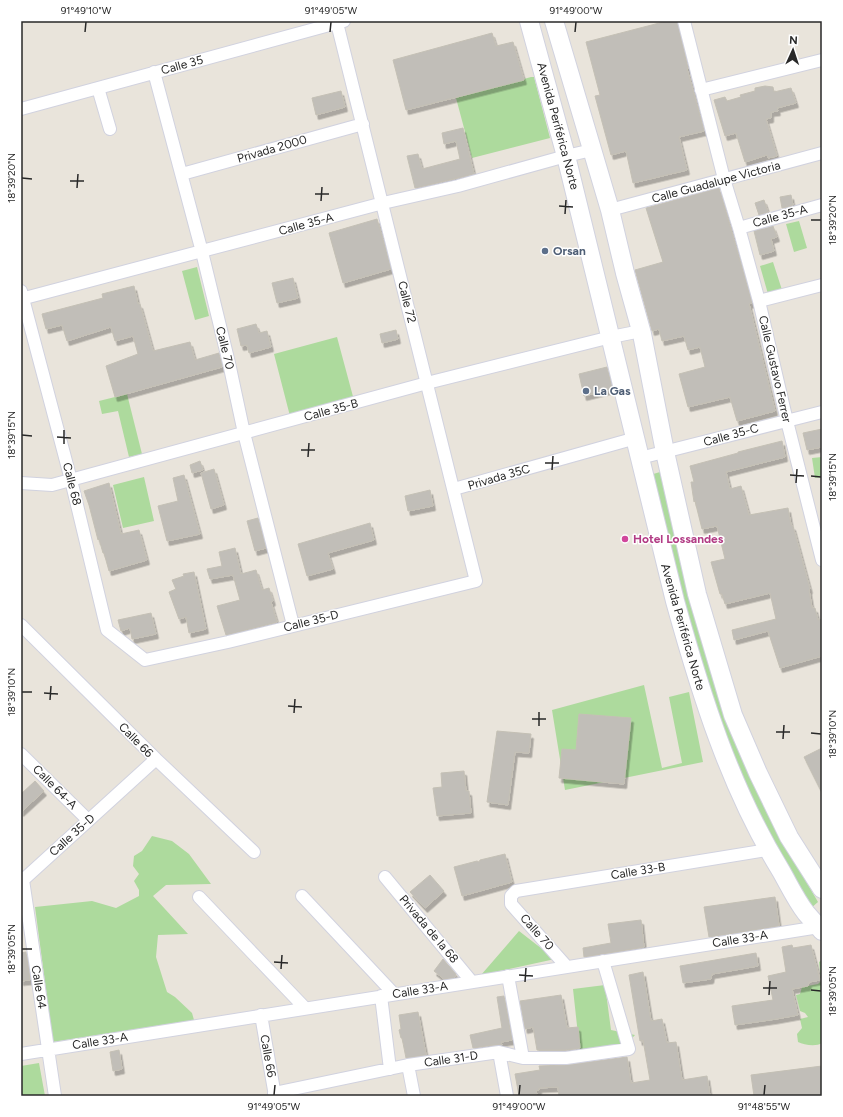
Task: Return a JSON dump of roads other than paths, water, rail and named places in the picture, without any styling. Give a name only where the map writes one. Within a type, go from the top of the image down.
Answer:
[{"type":"main road","name":"Avenida Periférica Norte","points":[[529,21],[566,156],[675,602],[698,682],[712,724],[734,780],[768,850],[805,912],[821,927]]},
{"type":"main road","name":"Avenida Periférica Norte","points":[[554,21],[610,210],[641,331],[665,452],[697,594],[733,715],[758,773],[789,837],[822,889]]},
{"type":"street","name":"Calle Gustavo Ferrer","points":[[684,21],[724,179],[759,301],[787,420],[819,535],[822,560]]},
{"type":"street","name":"Calle 35","points":[[21,109],[341,22]]},
{"type":"street","name":"Calle 72","points":[[341,22],[363,124],[476,582]]},
{"type":"street","points":[[701,90],[822,60]]},
{"type":"street","name":"Calle 70","points":[[154,72],[182,174],[230,363],[244,433],[293,625]]},
{"type":"street","points":[[98,88],[110,130]]},
{"type":"street","name":"Privada 2000","points":[[182,174],[363,124]]},
{"type":"street","name":"Calle 35-A","points":[[22,296],[202,252],[383,203],[458,186],[592,150]]},
{"type":"street","name":"Calle Guadalupe Victoria","points":[[610,210],[822,153]]},
{"type":"street","name":"Calle 35-A","points":[[739,228],[822,205]]},
{"type":"street","points":[[759,301],[822,285]]},
{"type":"street","name":"Calle 68","points":[[22,296],[71,480],[107,630],[145,660]]},
{"type":"street","name":"Calle 35-B","points":[[21,483],[52,485],[427,383],[611,337],[641,331]]},
{"type":"street","name":"Calle 35-C","points":[[640,458],[822,412]]},
{"type":"street","name":"Privada 35C","points":[[454,489],[636,438]]},
{"type":"street","name":"Calle 35-D","points":[[145,660],[228,642],[293,625],[476,582]]},
{"type":"street","name":"Calle 66","points":[[21,625],[156,759],[254,852]]},
{"type":"street","name":"Calle 64-A","points":[[21,754],[88,820]]},
{"type":"street","name":"Calle 35-D","points":[[22,879],[156,759]]},
{"type":"street","name":"Calle 33-B","points":[[512,896],[516,891],[768,850]]},
{"type":"street","name":"Privada de la 68","points":[[385,877],[472,982]]},
{"type":"street","name":"Calle 64","points":[[22,879],[24,902],[55,1096]]},
{"type":"street","points":[[302,896],[394,994]]},
{"type":"street","name":"Calle 70","points":[[512,896],[512,904],[567,967]]},
{"type":"street","points":[[199,897],[305,1008]]},
{"type":"street","name":"Calle 33-A","points":[[21,1054],[821,927]]},
{"type":"street","name":"Calle 31-D","points":[[275,1094],[408,1065],[500,1052],[523,1058],[566,1058],[629,1049],[603,961]]},
{"type":"street","points":[[508,976],[523,1058]]},
{"type":"street","points":[[381,996],[390,1069]]},
{"type":"street","name":"Calle 66","points":[[261,1015],[275,1094]]},
{"type":"street","points":[[500,1052],[506,1096]]},
{"type":"street","points":[[408,1065],[414,1096]]},
{"type":"place","name":"Orsan","points":[[545,251]]},
{"type":"place","name":"La Gas","points":[[586,391]]},
{"type":"place","name":"Hotel Lossandes","points":[[625,539]]}]
